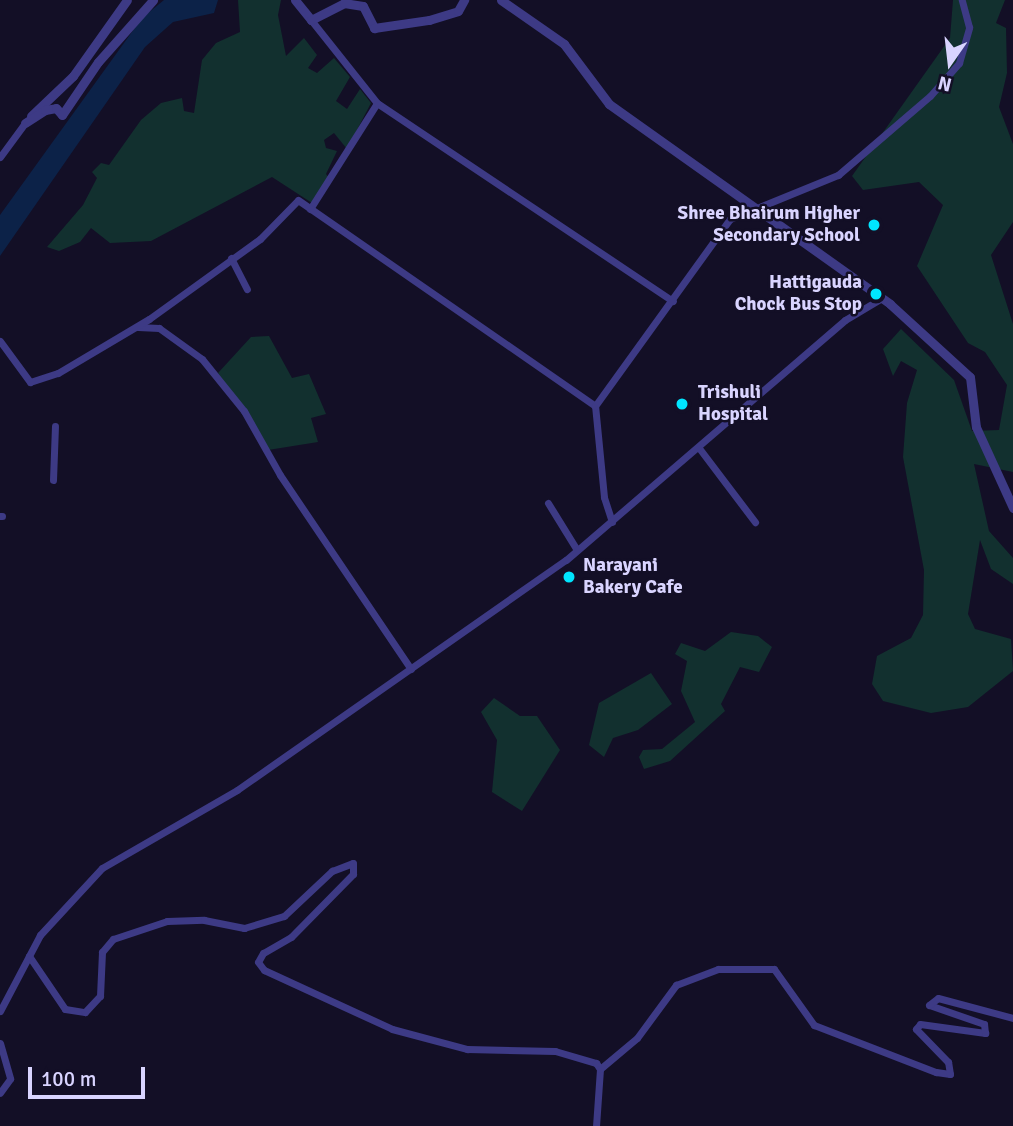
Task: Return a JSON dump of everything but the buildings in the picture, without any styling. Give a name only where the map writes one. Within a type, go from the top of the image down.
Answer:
[{"type":"street","points":[[0,157],[25,123],[73,76],[127,0]]},
{"type":"street","points":[[25,123],[44,110],[56,108],[62,115],[98,62],[153,0]]},
{"type":"street","points":[[295,0],[377,103],[673,301]]},
{"type":"street","points":[[311,20],[344,3],[363,6],[374,28],[458,11],[464,0]]},
{"type":"street","points":[[501,0],[564,44],[609,104],[880,299],[970,377],[976,427],[1013,508]]},
{"type":"street","points":[[612,522],[595,406],[730,219],[838,175],[930,96],[959,63],[969,27],[962,0]]},
{"type":"street","points":[[310,209],[377,103]]},
{"type":"street","points":[[0,341],[30,382],[58,373],[134,327],[260,239],[298,200],[595,406]]},
{"type":"street","points":[[231,258],[247,289]]},
{"type":"street","points":[[0,1011],[29,956],[57,912],[102,868],[237,790],[577,550],[845,320],[880,299]]},
{"type":"street","points":[[134,327],[159,328],[202,359],[244,411],[280,475],[411,669]]},
{"type":"street","points":[[53,480],[55,426]]},
{"type":"street","points":[[699,448],[755,522]]},
{"type":"street","points":[[548,503],[577,550]]},
{"type":"street","points":[[29,956],[65,1009],[85,1012],[100,996],[102,952],[113,939],[167,920],[204,920],[244,928],[284,916],[332,871],[353,863],[354,874],[290,937],[263,953],[258,962],[264,970],[392,1029],[467,1048],[555,1051],[600,1069]]},
{"type":"street","points":[[596,1126],[600,1069],[637,1038],[676,985],[728,968],[774,969],[814,1025],[936,1072],[950,1074],[948,1062],[916,1029],[920,1024],[985,1033],[984,1024],[929,1005],[938,998],[1013,1018]]},
{"type":"street","points":[[0,1043],[10,1079],[0,1093]]},
{"type":"green space","points":[[238,0],[281,0],[278,15],[286,56],[304,38],[317,55],[308,68],[317,73],[334,58],[350,77],[336,101],[347,109],[360,89],[371,103],[347,149],[334,133],[324,140],[326,148],[337,151],[326,174],[329,178],[312,203],[272,177],[151,241],[110,243],[91,228],[80,242],[59,251],[47,247],[83,205],[97,178],[92,172],[101,163],[109,165],[141,120],[161,103],[182,98],[184,111],[194,113],[202,60],[216,43],[240,32]]},
{"type":"green space","points":[[953,0],[1005,0],[996,23],[1006,28],[1007,73],[999,107],[1013,144],[1013,222],[991,255],[1013,324],[1013,472],[974,464],[989,531],[1013,558],[1013,584],[991,569],[980,540],[968,614],[975,629],[1011,639],[1013,671],[968,707],[931,713],[883,701],[872,684],[877,656],[911,638],[923,615],[924,570],[903,457],[907,403],[917,370],[901,361],[893,376],[883,349],[901,329],[954,380],[972,431],[999,430],[1007,385],[985,352],[968,343],[917,266],[943,205],[919,182],[863,190],[852,176],[950,38]]},
{"type":"green space","points":[[269,336],[292,378],[309,374],[326,414],[311,418],[318,442],[268,450],[218,373],[251,337]]},
{"type":"green space","points":[[731,632],[758,636],[772,647],[759,672],[740,667],[721,704],[725,711],[670,761],[644,769],[639,757],[643,750],[662,749],[695,722],[681,691],[687,661],[675,654],[681,643],[705,651]]},
{"type":"green space","points":[[651,673],[672,704],[638,730],[613,738],[604,757],[589,745],[599,703]]},
{"type":"green space","points":[[494,698],[520,716],[537,716],[560,750],[522,811],[492,792],[497,740],[481,712]]},
{"type":"water","points":[[164,0],[218,0],[214,13],[173,22],[145,47],[0,256],[0,215],[142,18]]},
{"type":"place","name":"Shree Bhairum Higher Secondary School","points":[[874,225]]},
{"type":"place","name":"Hattigauda Chock Bus Stop","points":[[876,294]]},
{"type":"place","name":"Trishuli Hospital","points":[[682,404]]},
{"type":"place","name":"Narayani Bakery Cafe","points":[[569,577]]}]
